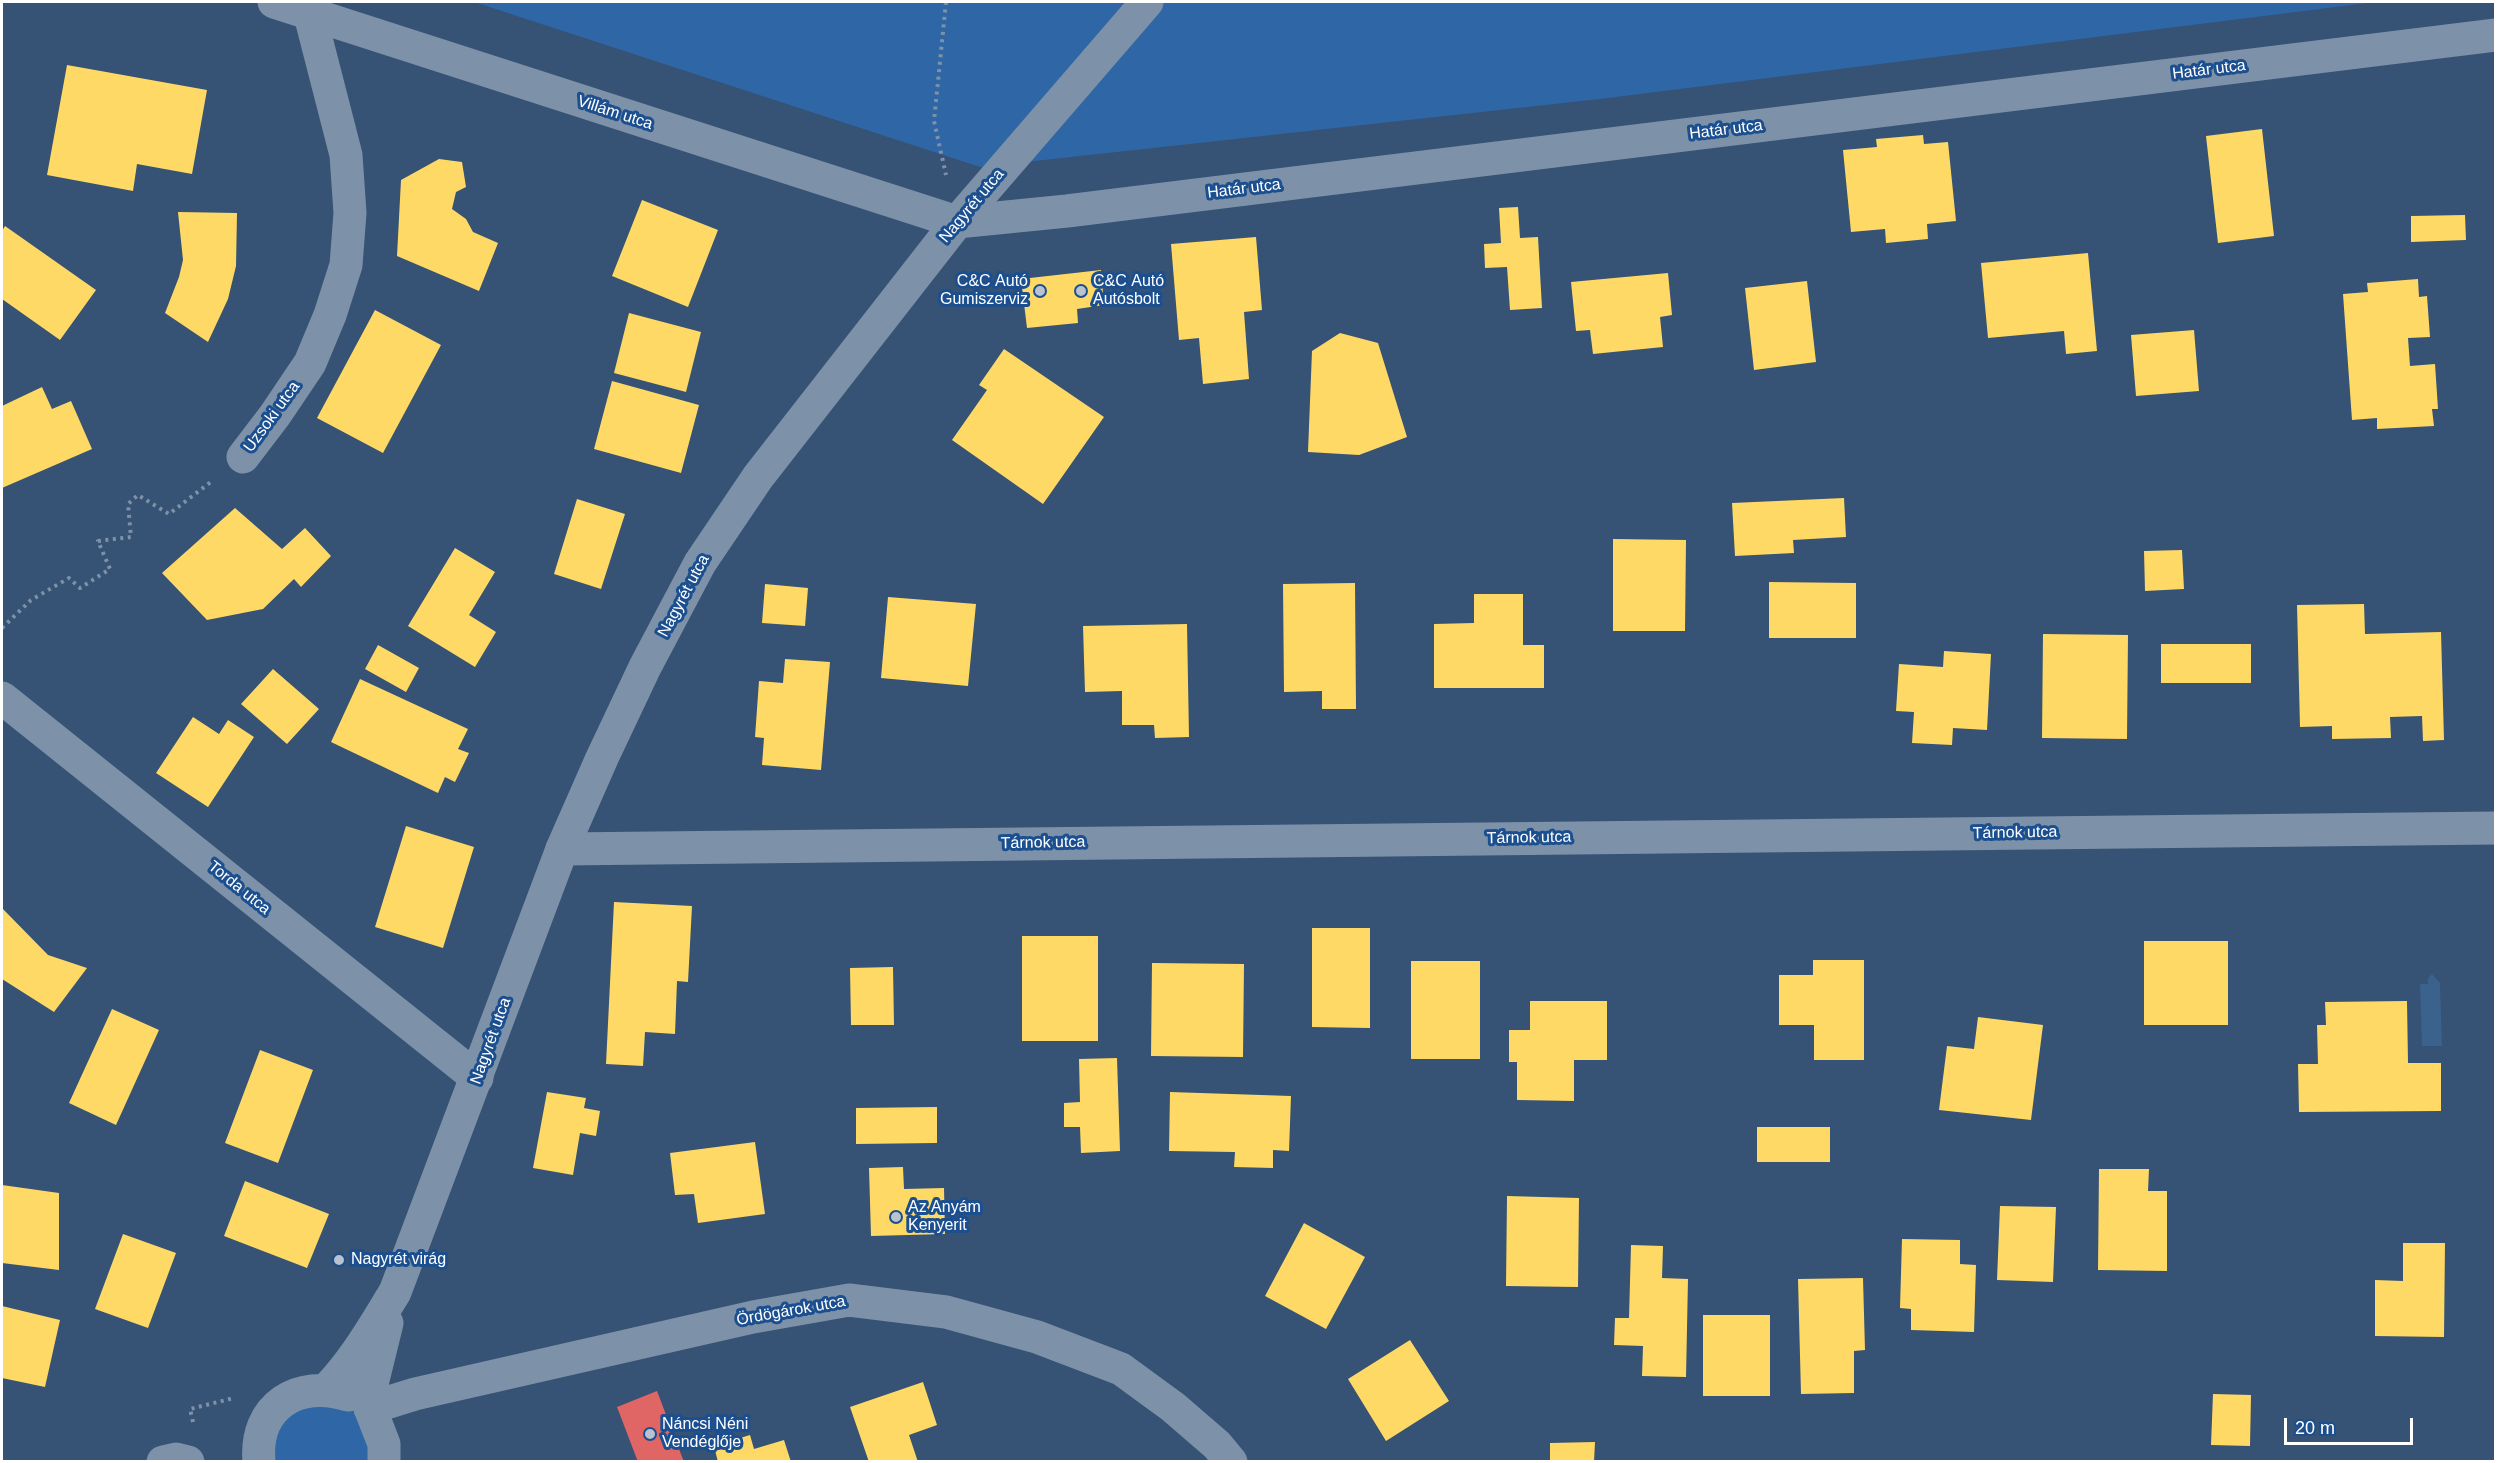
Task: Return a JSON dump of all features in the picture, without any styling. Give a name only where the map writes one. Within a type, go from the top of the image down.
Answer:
[{"type":"street","name":"Villám utca","points":[[274,2],[957,222]]},
{"type":"street","name":"Nagyrét utca","points":[[384,1453],[370,1408],[373,1380],[395,1292],[562,849],[645,667],[700,563],[758,477],[957,222],[1148,2]]},
{"type":"street","name":"Uzsoki utca","points":[[243,457],[310,363],[330,315],[346,265],[350,213],[346,155],[310,15]]},
{"type":"street","name":"Határ utca","points":[[957,222],[1091,208],[2496,35]]},
{"type":"street","name":"Torda utca","points":[[2,699],[477,1077]]},
{"type":"street","name":"Tárnok utca","points":[[562,849],[2496,828]]},
{"type":"street","name":"Nagyrét utca","points":[[327,1389],[361,1347],[395,1292]]},
{"type":"street","name":"Ördögárok utca","points":[[370,1408],[415,1394],[753,1317],[849,1300],[946,1312],[1037,1337],[1121,1369],[1173,1407],[1231,1461]]},
{"type":"street","points":[[380,1353],[385,1369],[395,1383],[415,1394]]},
{"type":"street","name":"Ördögárok utca","points":[[384,1453],[394,1425],[415,1408],[458,1384]]},
{"type":"street","points":[[258,1461],[257,1446],[262,1427],[273,1410],[288,1397],[305,1391],[327,1389],[348,1395],[370,1408]]},
{"type":"street","points":[[164,1461],[176,1459],[188,1461]]},
{"type":"path","points":[[946,2],[934,121],[957,222]]},
{"type":"path","name":"Uzsoki utca","points":[[2,628],[32,600],[69,578],[80,588],[110,569],[98,542],[131,537],[128,504],[138,495],[169,514],[243,457]]},
{"type":"shaded area","points":[[474,2],[2376,2],[1600,99],[980,167]]},
{"type":"shaded area","points":[[2432,974],[2440,983],[2442,1046],[2422,1046],[2420,984],[2428,984],[2428,978]]},
{"type":"shaded area","points":[[348,1395],[384,1461],[259,1461],[273,1410]]},
{"type":"building: Homes","points":[[67,65],[207,90],[192,174],[137,164],[133,191],[47,175]]},
{"type":"building: Homes","points":[[2262,129],[2274,236],[2218,243],[2206,136]]},
{"type":"building: Homes","points":[[1923,135],[1924,144],[1948,142],[1956,221],[1927,224],[1928,239],[1886,243],[1885,229],[1851,232],[1843,150],[1877,147],[1876,139]]},
{"type":"building: Homes","points":[[439,159],[462,162],[466,187],[456,192],[452,209],[466,219],[473,232],[498,243],[479,291],[397,256],[401,180]]},
{"type":"building: Homes","points":[[642,200],[718,230],[688,307],[612,276]]},
{"type":"building: Homes","points":[[1518,207],[1520,238],[1538,237],[1542,308],[1510,310],[1507,267],[1485,268],[1484,244],[1501,243],[1499,208]]},
{"type":"building: Homes","points":[[178,212],[237,213],[236,266],[228,299],[208,342],[165,313],[183,260]]},
{"type":"building: Homes","points":[[2465,215],[2466,240],[2411,242],[2411,216]]},
{"type":"building: Homes","points":[[5,226],[96,290],[60,340],[2,299],[2,231]]},
{"type":"building: Homes","points":[[1256,237],[1262,310],[1244,312],[1249,379],[1203,384],[1199,338],[1179,340],[1171,244]]},
{"type":"building: Homes","points":[[2088,253],[2097,351],[2066,354],[2064,331],[1988,338],[1981,263]]},
{"type":"building: Homes","points":[[1101,270],[1104,305],[1077,309],[1078,323],[1027,328],[1021,279]]},
{"type":"building: Homes","points":[[1668,273],[1672,315],[1660,317],[1663,347],[1593,354],[1590,330],[1576,331],[1571,282]]},
{"type":"building: Homes","points":[[2418,279],[2419,297],[2427,296],[2430,337],[2408,338],[2410,366],[2435,364],[2438,409],[2432,409],[2434,426],[2377,429],[2377,418],[2352,420],[2343,294],[2368,292],[2367,283]]},
{"type":"building: Homes","points":[[1807,281],[1816,362],[1754,370],[1745,288]]},
{"type":"building: Homes","points":[[375,310],[441,345],[383,453],[317,418]]},
{"type":"building: Homes","points":[[629,313],[701,332],[686,392],[614,373]]},
{"type":"building: Homes","points":[[2194,330],[2199,391],[2136,396],[2131,335]]},
{"type":"building: Homes","points":[[1340,333],[1378,343],[1407,437],[1359,455],[1308,452],[1312,351]]},
{"type":"building: Homes","points":[[1004,349],[1104,417],[1043,504],[952,440],[987,390],[979,385]]},
{"type":"building: Homes","points":[[612,381],[699,405],[681,473],[594,449]]},
{"type":"building: Homes","points":[[42,387],[52,409],[71,401],[92,449],[2,488],[2,406]]},
{"type":"building: Homes","points":[[1844,498],[1846,537],[1793,540],[1794,553],[1735,556],[1732,503]]},
{"type":"building: Homes","points":[[577,499],[625,514],[601,589],[554,574]]},
{"type":"building: Homes","points":[[235,508],[282,549],[305,528],[331,556],[301,587],[294,579],[263,609],[207,620],[162,573]]},
{"type":"building: Homes","points":[[1613,539],[1686,540],[1685,631],[1613,631]]},
{"type":"building: Homes","points":[[455,548],[495,572],[469,615],[496,632],[475,667],[408,626]]},
{"type":"building: Homes","points":[[2182,550],[2184,589],[2145,591],[2144,551]]},
{"type":"building: Homes","points":[[1769,582],[1856,583],[1856,638],[1769,638]]},
{"type":"building: Homes","points":[[1355,583],[1356,709],[1322,709],[1322,691],[1284,692],[1283,584]]},
{"type":"building: Homes","points":[[765,584],[808,588],[805,626],[762,623]]},
{"type":"building: Homes","points":[[1474,594],[1523,594],[1523,645],[1544,645],[1544,688],[1434,688],[1434,624],[1474,623]]},
{"type":"building: Homes","points":[[888,597],[976,604],[968,686],[881,678]]},
{"type":"building: Homes","points":[[2364,604],[2365,634],[2441,632],[2444,740],[2423,741],[2422,716],[2390,717],[2391,738],[2332,739],[2332,726],[2300,727],[2297,605]]},
{"type":"building: Homes","points":[[1187,624],[1189,737],[1155,738],[1154,725],[1122,725],[1122,691],[1085,692],[1083,626]]},
{"type":"building: Homes","points":[[2043,634],[2128,635],[2127,739],[2042,738]]},
{"type":"building: Homes","points":[[2161,644],[2251,644],[2251,683],[2161,683]]},
{"type":"building: Homes","points":[[378,645],[419,668],[406,692],[365,669]]},
{"type":"building: Homes","points":[[1944,651],[1991,654],[1987,730],[1953,728],[1952,745],[1912,743],[1914,712],[1896,711],[1899,664],[1943,667]]},
{"type":"building: Homes","points":[[785,659],[830,662],[821,770],[762,765],[764,738],[755,737],[759,681],[783,683]]},
{"type":"building: Homes","points":[[273,669],[319,709],[287,744],[241,704]]},
{"type":"building: Homes","points":[[360,679],[468,729],[458,749],[469,753],[455,782],[445,777],[438,793],[331,742]]},
{"type":"building: Homes","points":[[193,717],[219,734],[228,720],[254,737],[208,807],[156,773]]},
{"type":"building: Homes","points":[[406,826],[474,847],[443,948],[375,927]]},
{"type":"building: Homes","points":[[614,902],[692,906],[688,982],[677,981],[675,1034],[645,1032],[643,1066],[606,1064]]},
{"type":"building: Homes","points":[[2,908],[48,955],[87,968],[54,1012],[2,979]]},
{"type":"building: Homes","points":[[1312,928],[1370,928],[1370,1028],[1312,1027]]},
{"type":"building: Homes","points":[[1022,936],[1098,936],[1098,1041],[1022,1041]]},
{"type":"building: Homes","points":[[2144,941],[2228,941],[2228,1025],[2144,1025]]},
{"type":"building: Homes","points":[[1813,960],[1864,960],[1864,1060],[1814,1060],[1814,1025],[1779,1025],[1779,975],[1813,975]]},
{"type":"building: Homes","points":[[1411,961],[1480,961],[1480,1059],[1411,1059]]},
{"type":"building: Homes","points":[[1152,963],[1244,964],[1243,1057],[1151,1056]]},
{"type":"building: Homes","points":[[893,967],[894,1025],[851,1025],[850,968]]},
{"type":"building: Homes","points":[[1530,1001],[1607,1001],[1607,1060],[1574,1060],[1574,1101],[1517,1100],[1517,1062],[1509,1062],[1509,1030],[1530,1030]]},
{"type":"building: Homes","points":[[2407,1001],[2408,1063],[2441,1063],[2441,1111],[2299,1112],[2298,1064],[2318,1064],[2317,1025],[2326,1025],[2325,1002]]},
{"type":"building: Homes","points":[[112,1009],[159,1030],[116,1125],[69,1103]]},
{"type":"building: Homes","points":[[1978,1017],[2043,1025],[2031,1120],[1939,1110],[1947,1046],[1974,1049]]},
{"type":"building: Homes","points":[[260,1050],[313,1070],[278,1163],[225,1143]]},
{"type":"building: Homes","points":[[1117,1058],[1120,1151],[1081,1153],[1080,1127],[1064,1127],[1064,1103],[1080,1102],[1079,1059]]},
{"type":"building: Homes","points":[[547,1092],[586,1098],[584,1108],[600,1111],[596,1136],[580,1133],[573,1175],[533,1168]]},
{"type":"building: Homes","points":[[1170,1092],[1291,1096],[1289,1151],[1273,1150],[1273,1168],[1234,1167],[1235,1152],[1169,1151]]},
{"type":"building: Homes","points":[[937,1107],[937,1143],[856,1144],[856,1108]]},
{"type":"building: Homes","points":[[1757,1127],[1830,1127],[1830,1162],[1757,1162]]},
{"type":"building: Homes","points":[[755,1142],[765,1214],[698,1223],[694,1194],[675,1195],[670,1153]]},
{"type":"building: Homes","points":[[903,1167],[904,1189],[944,1188],[945,1234],[871,1236],[869,1168]]},
{"type":"building: Homes","points":[[2099,1169],[2149,1169],[2148,1191],[2167,1191],[2167,1271],[2098,1270]]},
{"type":"building: Homes","points":[[245,1181],[329,1214],[307,1268],[224,1236]]},
{"type":"building: Homes","points":[[2,1185],[59,1193],[59,1270],[2,1263]]},
{"type":"building: Homes","points":[[1507,1196],[1579,1198],[1578,1287],[1506,1286]]},
{"type":"building: Homes","points":[[2000,1206],[2056,1207],[2053,1282],[1997,1280]]},
{"type":"building: Homes","points":[[1304,1223],[1365,1257],[1326,1329],[1265,1296]]},
{"type":"building: Homes","points":[[123,1234],[176,1253],[148,1328],[95,1309]]},
{"type":"building: Homes","points":[[1902,1239],[1960,1240],[1960,1264],[1976,1265],[1974,1332],[1911,1330],[1911,1309],[1900,1308]]},
{"type":"building: Homes","points":[[2403,1243],[2445,1243],[2444,1337],[2375,1336],[2375,1280],[2403,1281]]},
{"type":"building: Homes","points":[[1631,1245],[1663,1246],[1662,1278],[1688,1279],[1686,1377],[1642,1376],[1643,1346],[1614,1345],[1615,1318],[1629,1318]]},
{"type":"building: Homes","points":[[1863,1278],[1865,1350],[1854,1351],[1854,1393],[1801,1394],[1798,1279]]},
{"type":"building: Homes","points":[[2,1306],[60,1320],[45,1387],[2,1378]]},
{"type":"building: Homes","points":[[1703,1315],[1770,1315],[1770,1396],[1703,1396]]},
{"type":"building: Homes","points":[[1410,1340],[1449,1401],[1386,1441],[1348,1379]]},
{"type":"building: Homes","points":[[923,1382],[937,1425],[909,1435],[918,1462],[869,1462],[850,1407]]},
{"type":"building: Homes","points":[[2213,1394],[2251,1395],[2250,1446],[2211,1445]]},
{"type":"building: Homes","points":[[750,1435],[754,1449],[784,1440],[791,1462],[718,1462],[714,1446]]},
{"type":"building: Homes","points":[[1595,1442],[1594,1462],[1550,1462],[1550,1443]]},
{"type":"building: Shops","name":"Náncsi Néni Vendéglője","points":[[657,1391],[684,1462],[638,1462],[617,1407]]},
{"type":"place","name":"C&C Autó Gumiszerviz","points":[[1040,291]]},
{"type":"place","name":"C&C Autó Autósbolt","points":[[1081,291]]},
{"type":"place","name":"Az Anyám Kenyerit","points":[[896,1217]]},
{"type":"place","name":"Nagyrét virág","points":[[339,1260]]},
{"type":"place","name":"Náncsi Néni Vendéglője","points":[[650,1434]]}]
